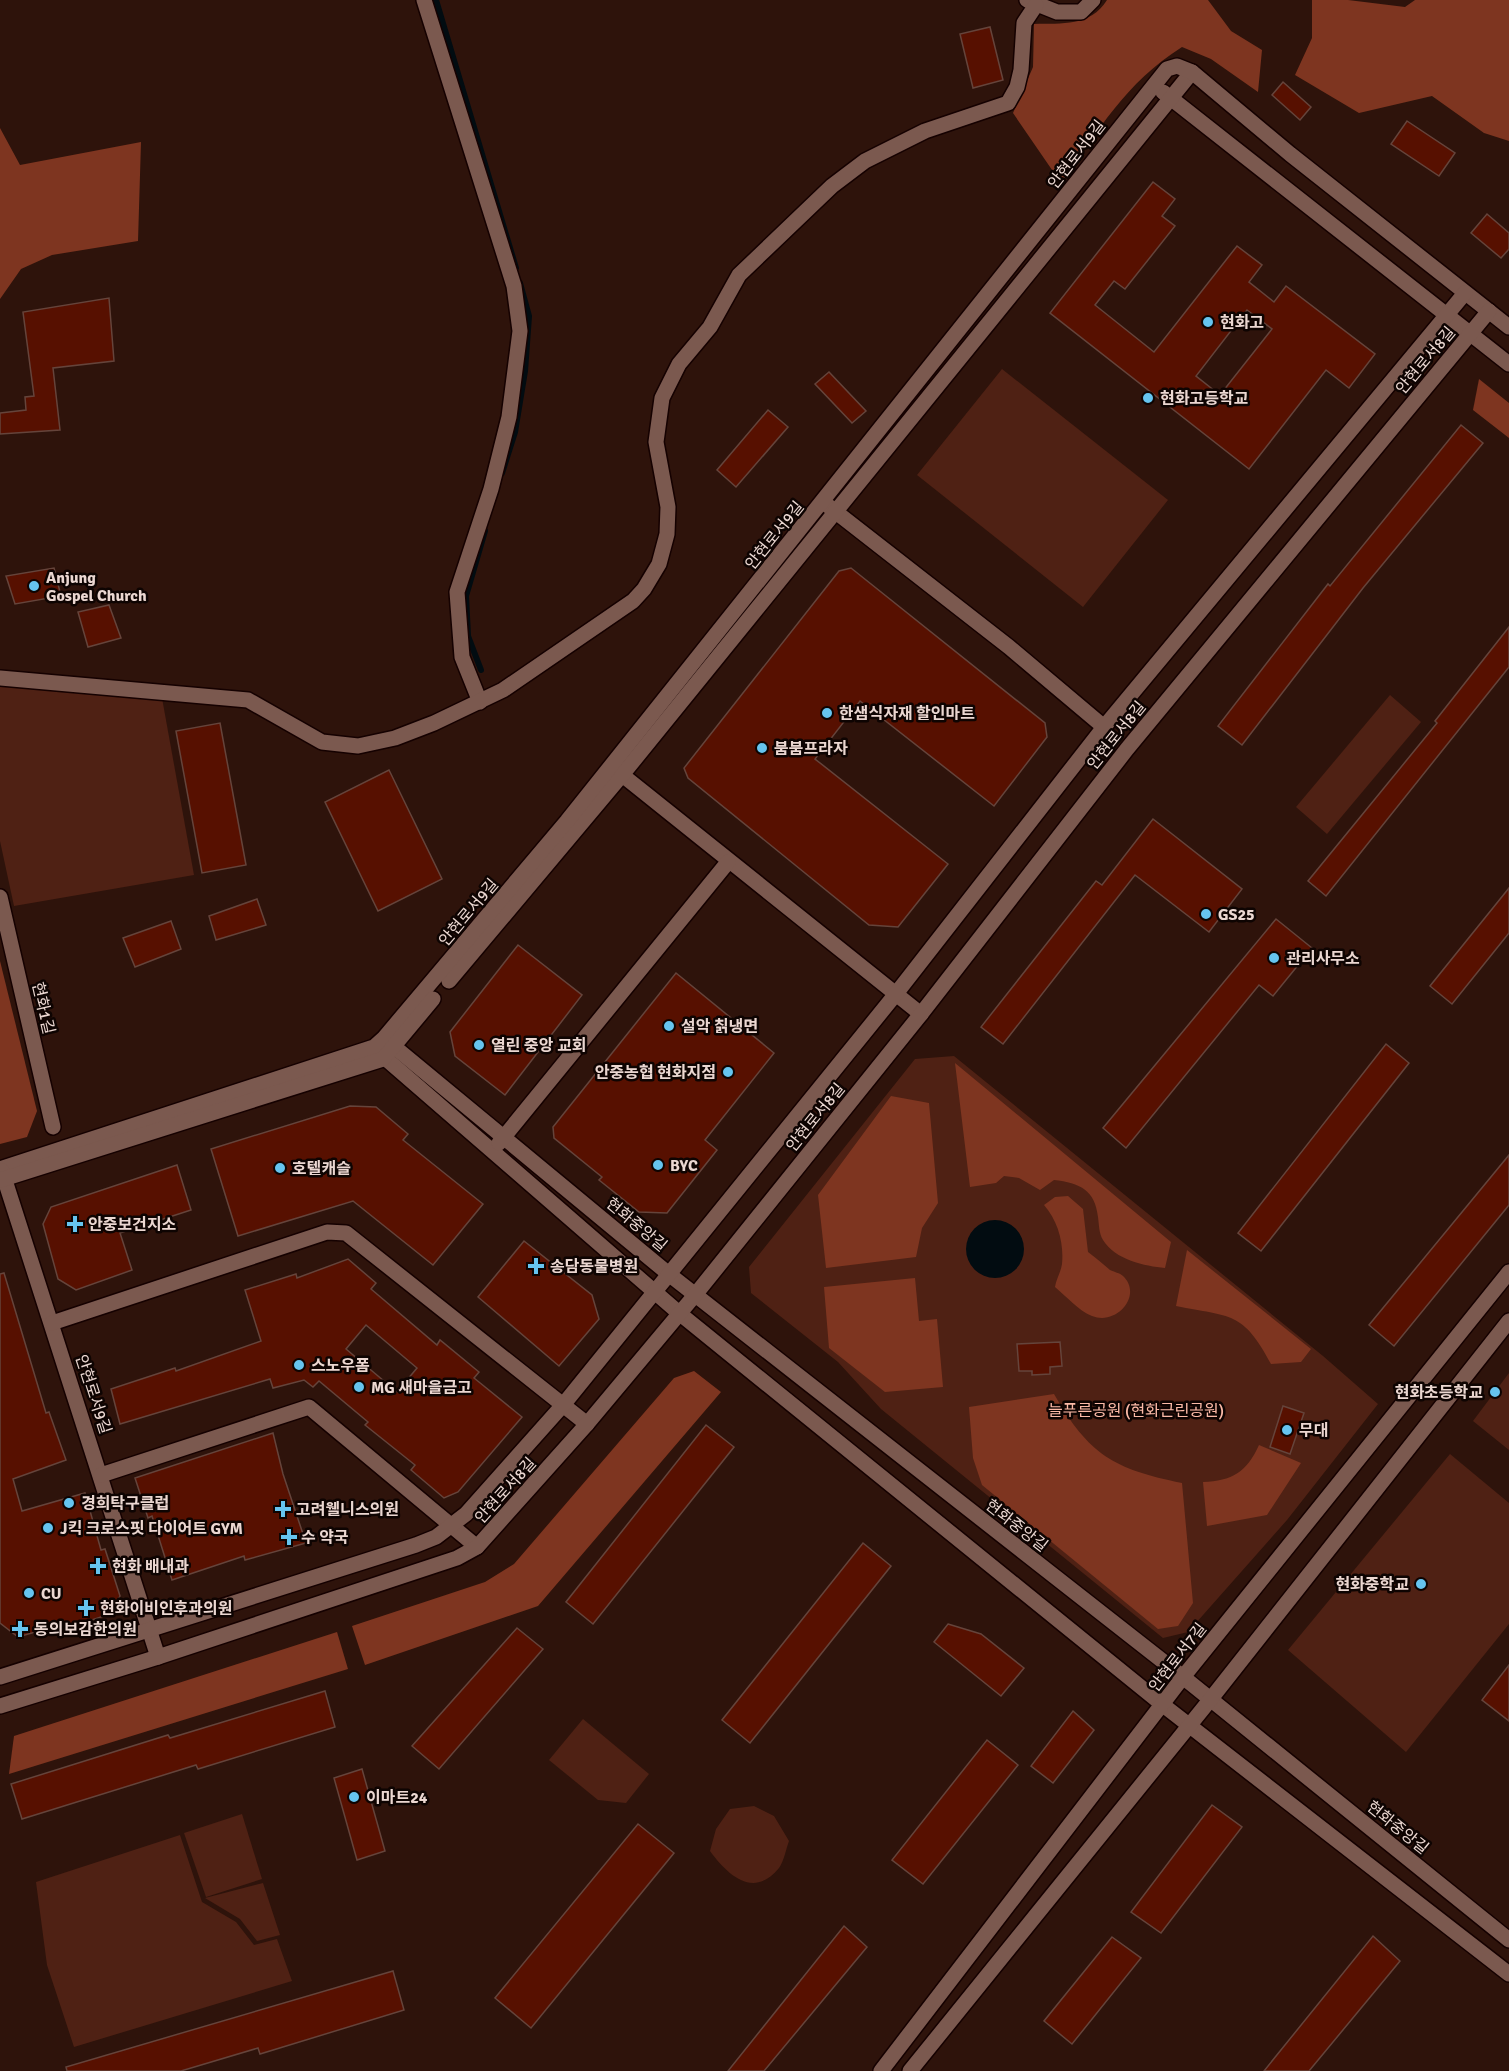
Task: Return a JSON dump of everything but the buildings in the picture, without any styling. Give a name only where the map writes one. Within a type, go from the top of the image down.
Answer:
[{"type":"street","points":[[424,0],[514,286],[520,331],[509,417],[491,489],[457,592],[462,657],[480,702]]},
{"type":"street","points":[[0,678],[248,700],[322,742],[358,746],[395,738],[480,702],[508,687],[621,610],[644,589],[659,564],[667,534],[668,507],[656,442],[662,398],[679,364],[710,327],[739,275],[832,186],[865,161],[925,131],[1008,103],[1017,87],[1022,70],[1024,23],[1031,3],[1058,12],[1081,12],[1093,0]]},
{"type":"street","name":"안현로서9길","points":[[384,1048],[617,771],[829,507],[1192,72],[1177,66],[1167,69],[829,507]]},
{"type":"street","points":[[1192,72],[1290,154],[1509,327]]},
{"type":"street","points":[[1154,85],[1509,364]]},
{"type":"street","name":"안현로서8길","points":[[0,1677],[416,1545],[452,1526],[466,1514],[655,1294],[895,995],[1104,727],[1465,293]]},
{"type":"street","name":"안현로서8길","points":[[0,1706],[159,1657],[457,1558],[477,1547],[587,1424],[695,1295],[921,1014],[1127,749],[1489,311]]},
{"type":"street","name":"안현로서8길","points":[[829,507],[1009,647],[1104,727]]},
{"type":"street","points":[[617,771],[921,1014]]},
{"type":"street","points":[[494,1150],[728,862]]},
{"type":"street","name":"현화1길","points":[[0,897],[53,1127]]},
{"type":"street","points":[[1,1174],[384,1048],[655,1294],[1163,1705],[1509,1974]]},
{"type":"street","name":"현화중앙길","points":[[384,1048],[505,1137],[695,1295],[1183,1677],[1509,1940]]},
{"type":"street","name":"안현로서9길","points":[[1,1174],[52,1323],[159,1657]]},
{"type":"street","points":[[52,1323],[327,1232],[346,1233],[587,1424]]},
{"type":"street","name":"안현로서7길","points":[[881,2071],[1183,1677],[1509,1272]]},
{"type":"street","points":[[910,2071],[1210,1700],[1509,1321]]},
{"type":"street","name":"안현로서8길","points":[[101,1475],[309,1407],[452,1526]]},
{"type":"street","points":[[452,1526],[477,1547]]},
{"type":"green space","points":[[1002,369],[1168,500],[1083,607],[917,475]]},
{"type":"green space","points":[[0,685],[162,698],[194,875],[14,906],[0,841]]},
{"type":"green space","points":[[1390,695],[1421,722],[1327,834],[1296,807]]},
{"type":"green space","name":"늘푸른공원 (현화근린공원)","points":[[954,1056],[1323,1356],[1378,1404],[1287,1520],[1188,1632],[1163,1638],[881,1409],[838,1362],[751,1293],[749,1267],[915,1059]]},
{"type":"green space","points":[[1509,1373],[1509,1450],[1473,1421]]},
{"type":"green space","points":[[1450,1454],[1509,1503],[1509,1624],[1406,1752],[1288,1650]]},
{"type":"green space","points":[[583,1719],[649,1774],[626,1803],[598,1800],[549,1760]]},
{"type":"green space","points":[[754,1806],[774,1816],[789,1841],[779,1868],[760,1882],[750,1883],[732,1875],[710,1851],[716,1829],[730,1809]]},
{"type":"green space","points":[[242,1814],[262,1879],[206,1897],[184,1833]]},
{"type":"green space","points":[[180,1835],[202,1902],[236,1922],[254,1945],[277,1939],[292,1981],[74,2047],[47,1965],[36,1882]]},
{"type":"green space","points":[[263,1883],[280,1935],[257,1941],[240,1919],[205,1898]]},
{"type":"shaded area","points":[[1107,0],[1208,0],[1231,31],[1262,50],[1258,92],[1211,59],[1182,47],[1144,76],[1129,92],[1101,126],[1061,183],[1013,113],[1033,67],[1034,24],[1075,22],[1092,15]]},
{"type":"shaded area","points":[[1312,0],[1348,0],[1405,7],[1415,0],[1509,0],[1509,141],[1484,133],[1432,96],[1359,113],[1295,75],[1312,38]]},
{"type":"shaded area","points":[[0,128],[20,165],[141,142],[138,241],[52,255],[21,269],[0,299]]},
{"type":"shaded area","points":[[1479,379],[1509,403],[1509,438],[1473,410]]},
{"type":"shaded area","points":[[0,961],[37,1111],[27,1137],[0,1144]]},
{"type":"shaded area","points":[[955,1063],[1171,1242],[1165,1268],[1131,1261],[1108,1247],[1101,1235],[1094,1200],[1079,1186],[1054,1180],[1040,1190],[1019,1178],[1004,1176],[996,1183],[970,1187]]},
{"type":"shaded area","points":[[891,1096],[929,1103],[938,1203],[922,1228],[916,1257],[826,1268],[818,1195]]},
{"type":"shaded area","points":[[1068,1196],[1083,1209],[1088,1252],[1110,1270],[1122,1275],[1128,1284],[1129,1300],[1118,1313],[1110,1317],[1101,1318],[1087,1314],[1055,1287],[1062,1264],[1062,1248],[1056,1225],[1044,1205],[1055,1197]]},
{"type":"shaded area","points":[[989,1220],[1001,1220],[1016,1228],[1024,1243],[1024,1255],[1016,1270],[1001,1278],[989,1278],[974,1270],[966,1255],[966,1243],[974,1228]]},
{"type":"shaded area","points":[[1187,1250],[1311,1349],[1301,1362],[1271,1364],[1252,1334],[1234,1319],[1176,1306]]},
{"type":"shaded area","points":[[915,1278],[919,1321],[937,1319],[943,1387],[885,1392],[829,1348],[824,1287]]},
{"type":"shaded area","points":[[694,1371],[721,1392],[538,1606],[365,1665],[352,1626],[485,1582],[514,1564],[674,1378]]},
{"type":"shaded area","points":[[1054,1394],[1079,1432],[1106,1456],[1138,1472],[1182,1483],[1193,1603],[1178,1626],[1158,1629],[982,1485],[973,1458],[969,1407]]},
{"type":"shaded area","points":[[1259,1445],[1301,1463],[1267,1515],[1207,1526],[1203,1482],[1222,1480],[1237,1473],[1249,1462]]},
{"type":"shaded area","points":[[337,1632],[348,1669],[9,1774],[14,1736]]},
{"type":"waterway","points":[[436,0],[516,268]]},
{"type":"waterway","points":[[502,473],[515,432],[525,371],[529,316],[520,283]]},
{"type":"waterway","points":[[481,670],[468,636],[466,596],[485,531]]},
{"type":"place","name":"현화고","points":[[1208,322]]},
{"type":"place","name":"현화고등학교","points":[[1148,398]]},
{"type":"place","name":"Anjung Gospel Church","points":[[34,586]]},
{"type":"place","name":"한샘식자재 할인마트","points":[[827,713]]},
{"type":"place","name":"붐붐프라자","points":[[762,748]]},
{"type":"place","name":"GS25","points":[[1206,914]]},
{"type":"place","name":"관리사무소","points":[[1274,958]]},
{"type":"place","name":"설악 칡냉면","points":[[669,1026]]},
{"type":"place","name":"열린 중앙 교회","points":[[479,1045]]},
{"type":"place","name":"안중농협 현화지점","points":[[728,1072]]},
{"type":"place","name":"BYC","points":[[658,1165]]},
{"type":"place","name":"호텔캐슬","points":[[280,1168]]},
{"type":"place","name":"안중보건지소","points":[[75,1224]]},
{"type":"place","name":"송담동물병원","points":[[536,1266]]},
{"type":"place","name":"스노우폼","points":[[299,1365]]},
{"type":"place","name":"MG 새마을금고","points":[[359,1387]]},
{"type":"place","name":"현화초등학교","points":[[1495,1392]]},
{"type":"place","name":"무대","points":[[1287,1430]]},
{"type":"place","name":"경희탁구클럽","points":[[69,1503]]},
{"type":"place","name":"고려웰니스의원","points":[[283,1509]]},
{"type":"place","name":"J킥 크로스핏 다이어트 GYM","points":[[48,1528]]},
{"type":"place","name":"수 약국","points":[[289,1537]]},
{"type":"place","name":"현화 배내과","points":[[98,1566]]},
{"type":"place","name":"현화중학교","points":[[1421,1584]]},
{"type":"place","name":"CU","points":[[29,1593]]},
{"type":"place","name":"현화이비인후과의원","points":[[86,1608]]},
{"type":"place","name":"동의보감한의원","points":[[20,1629]]},
{"type":"place","name":"이마트24","points":[[354,1797]]}]
